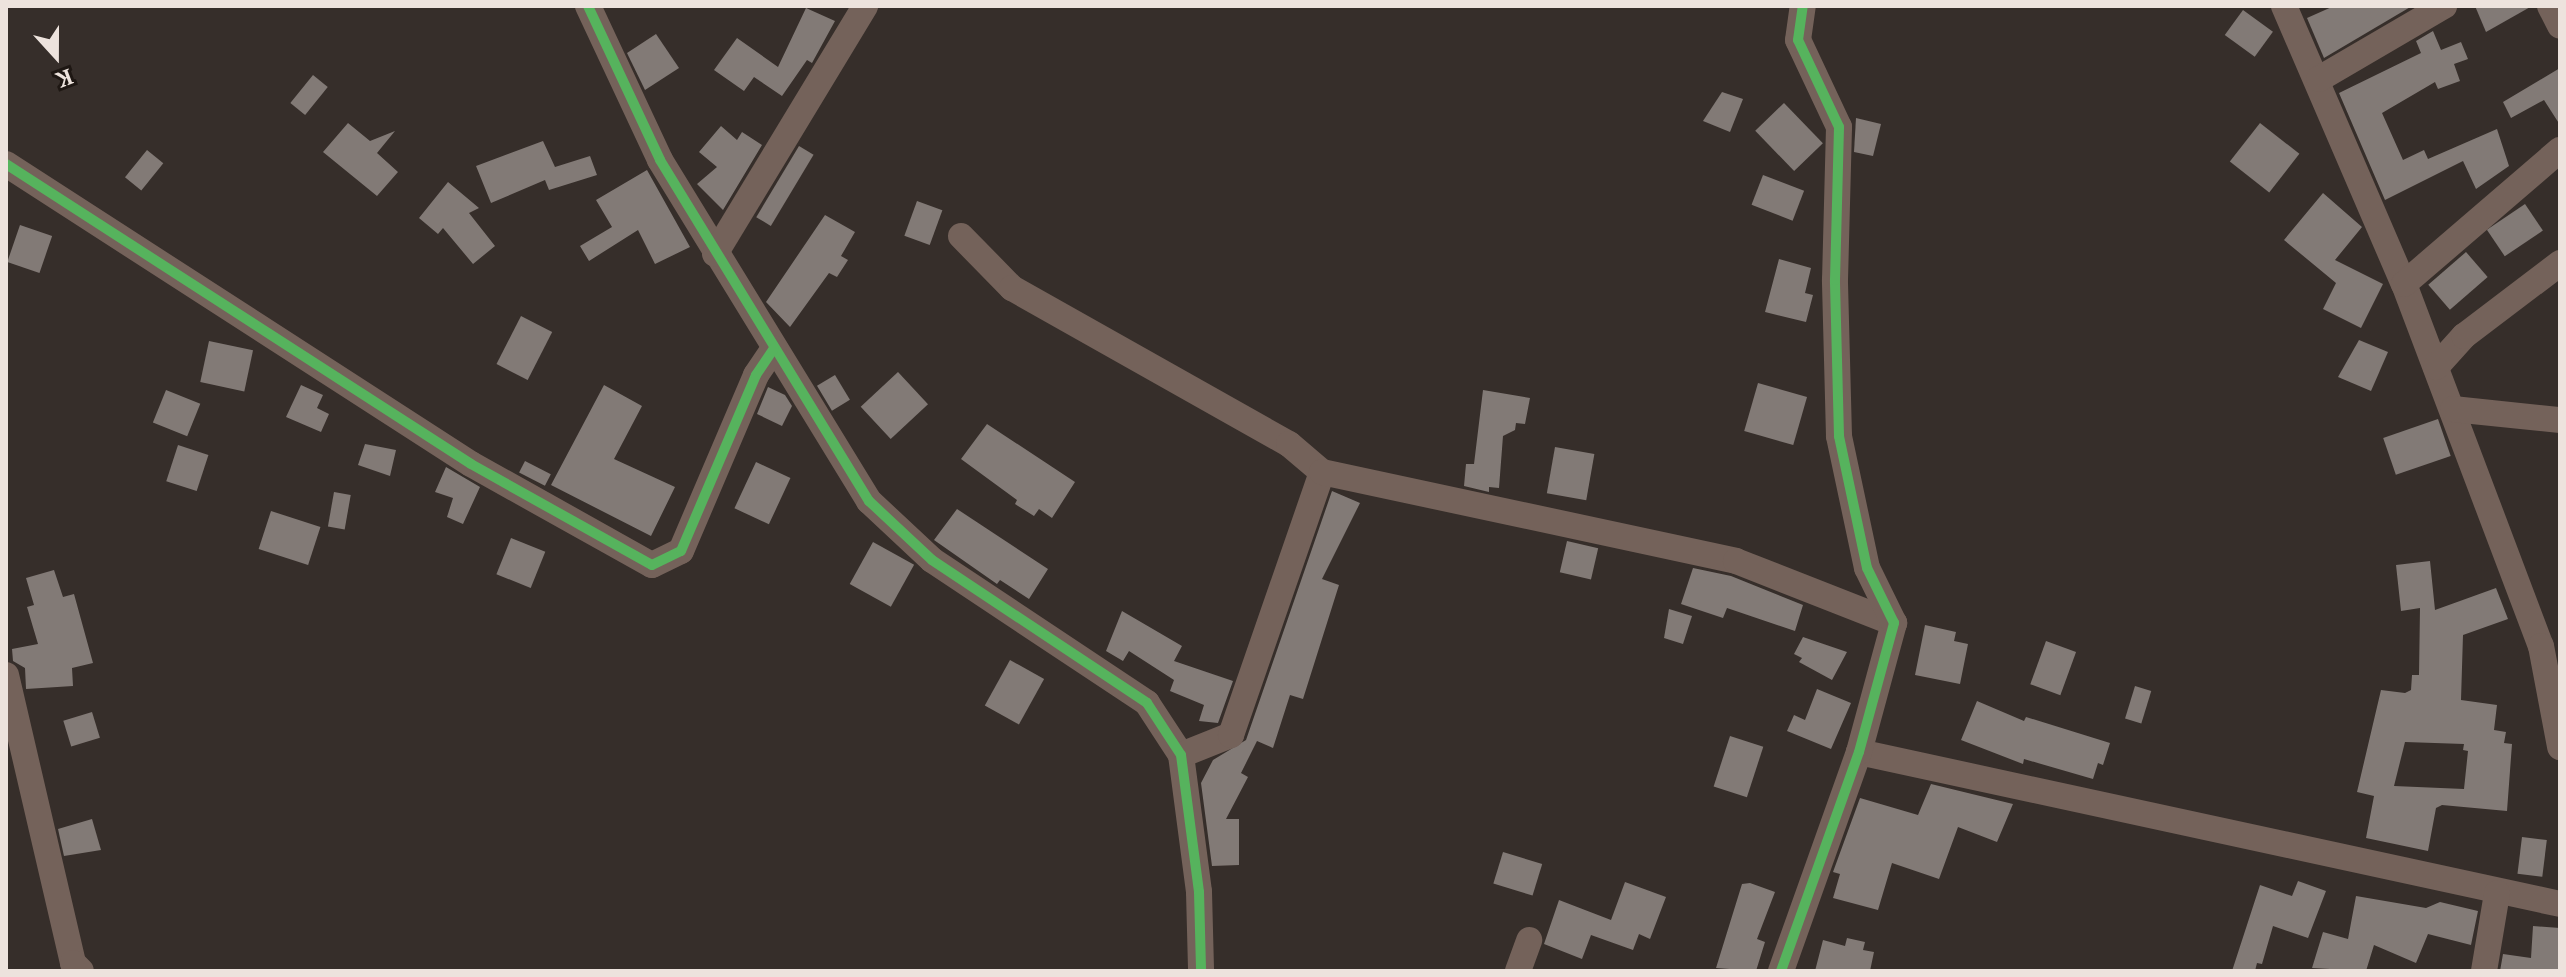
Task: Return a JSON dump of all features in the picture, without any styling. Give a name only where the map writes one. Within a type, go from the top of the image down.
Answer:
[{"type":"street","points":[[588,6],[660,160],[869,501],[932,560],[1147,703],[1181,755],[1199,892],[1201,971]]},
{"type":"street","points":[[715,254],[865,6]]},
{"type":"street","points":[[1781,971],[1859,752],[1894,623],[1867,568],[1839,436],[1835,280],[1839,127],[1798,40],[1803,6]]},
{"type":"street","points":[[2284,6],[2319,79],[2453,409],[2541,646],[2560,747]]},
{"type":"street","points":[[2319,79],[2444,6]]},
{"type":"street","points":[[2550,6],[2560,26]]},
{"type":"street","points":[[2404,284],[2560,150]]},
{"type":"street","points":[[6,164],[471,464],[652,565],[681,551],[756,375],[774,348]]},
{"type":"street","points":[[961,236],[1012,288],[1289,444],[1322,472],[1736,561],[1894,623]]},
{"type":"street","points":[[2436,367],[2464,336],[2560,263]]},
{"type":"street","points":[[2453,409],[2560,420]]},
{"type":"street","points":[[1181,755],[1231,735],[1322,472]]},
{"type":"street","points":[[6,675],[73,963],[81,971]]},
{"type":"street","points":[[1859,752],[2497,893],[2560,904]]},
{"type":"street","points":[[2484,971],[2497,893]]},
{"type":"street","points":[[1518,971],[1529,940]]},
{"type":"building","points":[[2334,6],[2412,6],[2324,58],[2307,18]]},
{"type":"building","points":[[2475,6],[2532,6],[2486,32]]},
{"type":"building","points":[[806,8],[835,21],[812,63],[807,60],[782,96],[754,77],[744,91],[714,70],[737,38],[778,67]]},
{"type":"building","points":[[2243,10],[2273,32],[2255,57],[2225,35]]},
{"type":"building","points":[[2433,31],[2441,50],[2461,42],[2468,59],[2454,64],[2460,81],[2438,89],[2435,82],[2382,113],[2403,160],[2424,150],[2428,159],[2497,129],[2509,166],[2476,189],[2463,161],[2385,200],[2339,93],[2421,53],[2416,41]]},
{"type":"building","points":[[656,34],[679,68],[645,90],[627,53]]},
{"type":"building","points":[[2560,68],[2560,125],[2544,100],[2511,118],[2503,102]]},
{"type":"building","points":[[313,75],[328,87],[305,115],[290,103]]},
{"type":"building","points":[[1722,92],[1743,99],[1730,132],[1703,121]]},
{"type":"building","points":[[1784,103],[1823,143],[1794,171],[1755,131]]},
{"type":"building","points":[[1856,118],[1881,124],[1873,156],[1854,152]]},
{"type":"building","points":[[348,123],[370,141],[395,131],[377,153],[398,172],[377,196],[323,152]]},
{"type":"building","points":[[2260,123],[2299,154],[2269,192],[2230,162]]},
{"type":"building","points":[[721,126],[737,140],[742,132],[762,145],[723,210],[697,184],[717,167],[699,152]]},
{"type":"building","points":[[543,141],[555,167],[590,156],[597,175],[549,190],[545,180],[491,203],[476,166]]},
{"type":"building","points":[[799,146],[814,155],[771,226],[756,217]]},
{"type":"building","points":[[147,150],[163,163],[141,190],[125,177]]},
{"type":"building","points":[[647,170],[690,247],[655,264],[638,230],[589,261],[580,246],[612,227],[596,200]]},
{"type":"building","points":[[1763,175],[1804,191],[1793,221],[1752,205]]},
{"type":"building","points":[[448,182],[479,208],[469,213],[495,246],[473,264],[443,228],[438,234],[419,218]]},
{"type":"building","points":[[2323,193],[2362,227],[2335,260],[2383,284],[2361,328],[2323,309],[2336,283],[2284,240]]},
{"type":"building","points":[[917,201],[942,210],[930,245],[904,236]]},
{"type":"building","points":[[2525,204],[2543,231],[2505,256],[2487,230]]},
{"type":"building","points":[[825,215],[855,232],[841,256],[848,260],[837,277],[829,273],[790,327],[766,302]]},
{"type":"building","points":[[20,225],[52,236],[39,273],[7,262]]},
{"type":"building","points":[[2466,252],[2488,277],[2450,310],[2428,285]]},
{"type":"building","points":[[1779,259],[1811,268],[1805,293],[1813,295],[1806,322],[1765,312]]},
{"type":"building","points":[[521,316],[552,332],[528,380],[496,364]]},
{"type":"building","points":[[2359,340],[2388,352],[2371,391],[2338,377]]},
{"type":"building","points":[[209,341],[253,350],[244,391],[200,382]]},
{"type":"building","points":[[898,372],[928,404],[891,439],[861,407]]},
{"type":"building","points":[[835,375],[850,400],[832,411],[817,386]]},
{"type":"building","points":[[1758,383],[1807,397],[1793,445],[1744,431]]},
{"type":"building","points":[[301,385],[323,395],[317,408],[329,414],[321,432],[286,417]]},
{"type":"building","points":[[604,385],[642,406],[614,459],[675,487],[651,536],[551,485]]},
{"type":"building","points":[[768,387],[785,395],[792,406],[782,426],[757,414]]},
{"type":"building","points":[[166,390],[200,404],[187,436],[153,422]]},
{"type":"building","points":[[1483,390],[1530,398],[1525,424],[1516,423],[1515,430],[1503,436],[1499,488],[1489,487],[1489,492],[1464,486],[1466,464],[1474,464]]},
{"type":"building","points":[[2438,419],[2451,456],[2396,475],[2383,438]]},
{"type":"building","points":[[987,424],[1075,482],[1052,518],[1039,509],[1034,516],[1015,504],[1017,500],[961,459]]},
{"type":"building","points":[[365,444],[396,450],[390,476],[358,465]]},
{"type":"building","points":[[178,445],[208,455],[197,491],[166,481]]},
{"type":"building","points":[[1555,447],[1594,454],[1586,500],[1547,493]]},
{"type":"building","points":[[525,461],[551,474],[545,486],[519,473]]},
{"type":"building","points":[[756,462],[790,478],[769,524],[734,508]]},
{"type":"building","points":[[446,467],[480,487],[463,524],[447,517],[453,498],[435,492]]},
{"type":"building","points":[[1332,491],[1360,503],[1322,579],[1339,585],[1303,699],[1290,695],[1273,748],[1257,741],[1241,773],[1248,777],[1226,819],[1239,819],[1239,865],[1212,866],[1201,783],[1213,760],[1246,740]]},
{"type":"building","points":[[334,492],[351,495],[345,529],[328,526]]},
{"type":"building","points":[[957,509],[1048,569],[1029,599],[1000,580],[997,584],[934,540]]},
{"type":"building","points":[[271,511],[320,527],[308,565],[259,549]]},
{"type":"building","points":[[511,538],[545,552],[531,588],[496,574]]},
{"type":"building","points":[[1567,541],[1598,548],[1591,579],[1560,572]]},
{"type":"building","points":[[873,542],[914,565],[891,607],[850,584]]},
{"type":"building","points":[[2430,561],[2435,610],[2496,588],[2508,619],[2463,635],[2461,700],[2497,705],[2494,730],[2506,732],[2504,743],[2512,744],[2507,811],[2442,805],[2436,808],[2428,851],[2366,838],[2374,796],[2357,792],[2381,690],[2405,693],[2411,690],[2412,675],[2419,675],[2420,608],[2401,611],[2396,565]],"holes":[[[2405,742],[2464,744],[2463,750],[2468,751],[2464,789],[2394,786]]]},
{"type":"building","points":[[1693,568],[1731,576],[1803,605],[1795,631],[1727,608],[1723,618],[1681,604]]},
{"type":"building","points":[[54,570],[63,597],[74,594],[93,663],[72,668],[73,686],[26,689],[25,668],[13,661],[12,649],[38,644],[27,607],[34,605],[26,578]]},
{"type":"building","points":[[1669,609],[1692,616],[1683,644],[1664,638]]},
{"type":"building","points":[[1122,611],[1182,646],[1174,661],[1233,681],[1218,723],[1199,721],[1204,705],[1170,691],[1174,680],[1129,651],[1123,661],[1106,651]]},
{"type":"building","points":[[1925,625],[1956,632],[1954,641],[1968,644],[1960,684],[1915,675]]},
{"type":"building","points":[[1803,637],[1847,652],[1832,680],[1799,662],[1802,658],[1794,654]]},
{"type":"building","points":[[2046,641],[2076,652],[2060,695],[2030,684]]},
{"type":"building","points":[[1010,660],[1044,679],[1019,724],[985,705]]},
{"type":"building","points":[[2135,686],[2151,691],[2141,723],[2125,719]]},
{"type":"building","points":[[1817,689],[1851,703],[1831,749],[1787,731],[1794,715],[1805,720]]},
{"type":"building","points":[[1977,701],[2024,721],[2026,717],[2110,743],[2103,765],[2098,763],[2093,779],[2024,759],[2023,764],[1961,740]]},
{"type":"building","points":[[92,712],[100,738],[71,747],[63,721]]},
{"type":"building","points":[[1730,736],[1763,747],[1747,797],[1714,786]]},
{"type":"building","points":[[1931,784],[2013,804],[1997,842],[1958,827],[1939,879],[1892,863],[1878,910],[1833,898],[1840,874],[1833,872],[1860,798],[1918,815]]},
{"type":"building","points":[[92,819],[101,850],[64,856],[58,829]]},
{"type":"building","points":[[2522,837],[2547,840],[2542,877],[2517,874]]},
{"type":"building","points":[[1503,852],[1542,864],[1533,896],[1493,884]]},
{"type":"building","points":[[2298,881],[2326,891],[2308,938],[2273,926],[2262,964],[2257,963],[2255,971],[2232,971],[2260,885],[2292,896]]},
{"type":"building","points":[[1625,882],[1666,897],[1650,939],[1639,934],[1633,950],[1591,935],[1582,959],[1544,944],[1559,900],[1611,920]]},
{"type":"building","points":[[1750,883],[1775,892],[1757,939],[1765,942],[1756,971],[1716,968],[1742,884]]},
{"type":"building","points":[[2356,896],[2426,908],[2440,902],[2478,911],[2471,945],[2428,934],[2416,963],[2374,945],[2366,971],[2312,968],[2323,932],[2348,939]]},
{"type":"building","points":[[2533,926],[2560,928],[2560,971],[2500,971],[2503,954],[2531,958]]},
{"type":"building","points":[[1847,938],[1865,942],[1863,950],[1874,952],[1870,971],[1815,971],[1823,940],[1845,946]]},
{"type":"cycle path","points":[[588,6],[660,160],[869,501],[932,560],[1147,703],[1181,755],[1199,892],[1201,971]]},
{"type":"cycle path","points":[[1781,971],[1859,752],[1894,623],[1867,568],[1839,436],[1835,280],[1839,127],[1798,40],[1803,6]]},
{"type":"cycle path","points":[[6,164],[471,464],[652,565],[681,551],[756,375],[774,348]]}]
